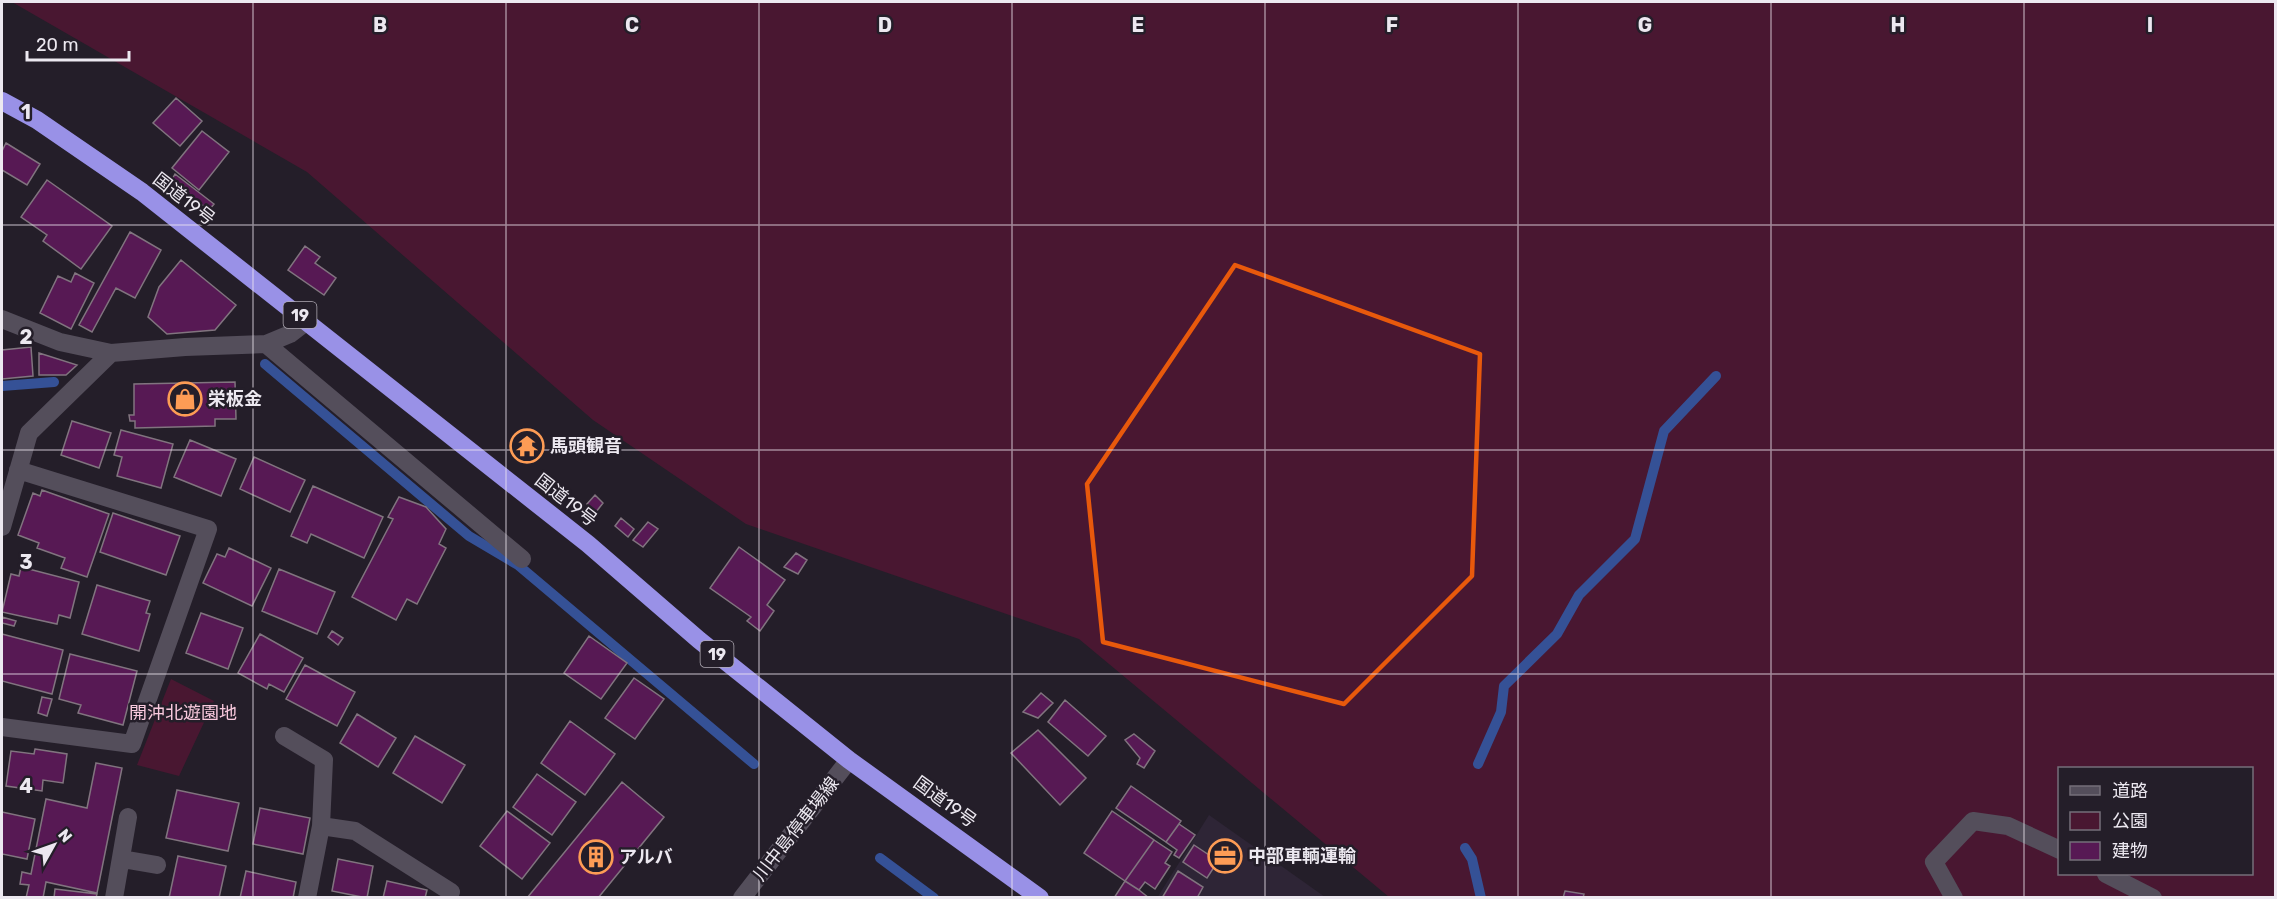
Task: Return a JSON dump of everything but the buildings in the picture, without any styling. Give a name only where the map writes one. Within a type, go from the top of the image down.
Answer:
[{"type":"highway","name":"国道19号","points":[[2,101],[37,120],[142,192],[588,544],[699,640],[849,760],[1040,897]]},
{"type":"street","points":[[2,319],[60,342],[111,353],[266,344],[290,334],[307,321]]},
{"type":"street","points":[[266,344],[522,558]]},
{"type":"street","points":[[2,527],[28,433],[111,353]]},
{"type":"street","points":[[2,727],[132,744],[208,529],[18,470]]},
{"type":"street","points":[[284,736],[324,760],[321,826],[307,897]]},
{"type":"street","name":"川中島停車場線","points":[[742,897],[849,760]]},
{"type":"street","points":[[114,897],[128,817]]},
{"type":"street","points":[[1954,897],[1934,862],[1972,821],[2008,826],[2058,849]]},
{"type":"street","points":[[321,826],[355,831],[451,892]]},
{"type":"street","points":[[122,859],[157,865]]},
{"type":"street","points":[[2110,875],[2153,897]]},
{"type":"highlighted area","points":[[1235,265],[1480,354],[1472,576],[1344,704],[1103,642],[1087,484]]},
{"type":"shaded area","name":"中部車輌運輸","points":[[1209,815],[1325,897],[1157,898]]},
{"type":"green space","points":[[12,2],[2275,2],[2275,897],[1389,897],[1079,639],[746,524],[593,420],[307,172]]},
{"type":"green space","name":"開沖北遊園地","points":[[171,679],[214,701],[179,776],[137,765]]},
{"type":"waterway","points":[[265,364],[469,536],[518,565],[754,764]]},
{"type":"waterway","points":[[1478,764],[1501,712],[1504,686],[1557,634],[1579,595],[1635,539],[1664,431],[1716,376]]},
{"type":"waterway","points":[[2,386],[54,382]]},
{"type":"waterway","points":[[1465,848],[1472,859],[1481,898]]},
{"type":"waterway","points":[[880,858],[934,898]]},
{"type":"place","name":"栄板金","points":[[185,399]]},
{"type":"place","name":"馬頭観音","points":[[527,446]]},
{"type":"place","name":"中部車輌運輸","points":[[1225,856]]},
{"type":"place","name":"アルバ","points":[[596,857]]}]
